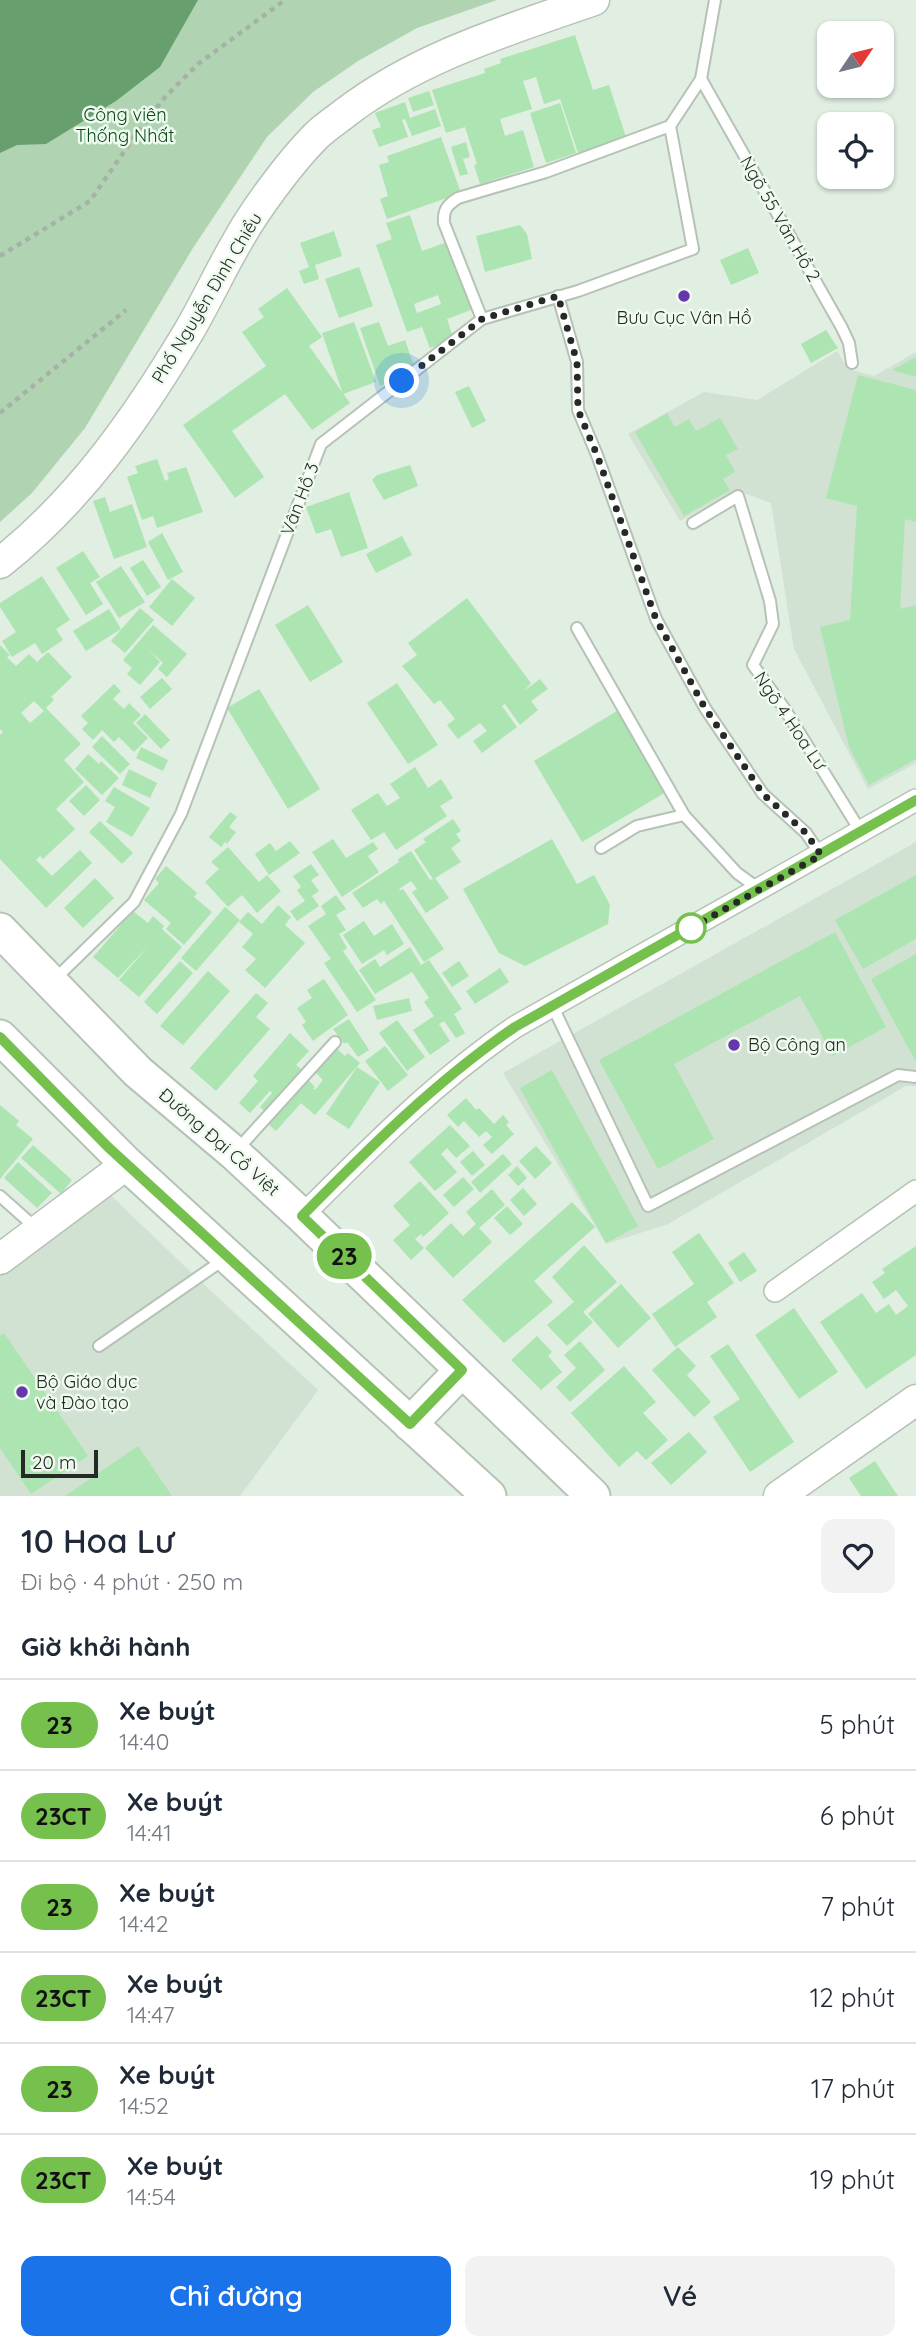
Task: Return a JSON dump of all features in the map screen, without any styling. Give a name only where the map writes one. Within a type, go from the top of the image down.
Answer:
[{"type":"main road","name":"Đường Đại Cồ Việt","points":[[0,930],[138,1072],[234,1153],[302,1216],[593,1496]]},
{"type":"main road","points":[[0,1037],[127,1164],[489,1496]]},
{"type":"main road","points":[[410,1424],[462,1370]]},
{"type":"street","name":"Phố Nguyễn Đình Chiểu","points":[[0,564],[35,535],[95,470],[135,418],[190,328],[238,239],[279,180],[316,135],[363,99],[418,67],[486,38],[594,0]]},
{"type":"street","points":[[302,1216],[421,1099],[482,1049],[552,1005],[916,800]]},
{"type":"street","points":[[0,1259],[127,1164]]},
{"type":"street","points":[[775,1291],[916,1191]]},
{"type":"street","points":[[779,1496],[916,1400]]},
{"type":"lane","points":[[670,127],[693,249],[558,296],[482,319],[444,223],[443,213],[447,205],[458,198],[546,172],[670,127],[701,79],[715,0]]},
{"type":"lane","name":"Ngõ 55 Vân Hồ 2","points":[[701,79],[842,328],[849,343],[852,363]]},
{"type":"lane","points":[[558,296],[577,362],[578,410],[656,619],[705,708],[763,794],[806,833],[821,855]]},
{"type":"lane","name":"Vân Hồ 3","points":[[50,983],[134,902],[181,814],[321,444],[482,319]]},
{"type":"lane","name":"Ngõ 4 Hoa Lư","points":[[693,523],[738,496],[769,601],[773,624],[752,665],[784,708],[861,832]]},
{"type":"lane","points":[[577,628],[684,815],[737,873],[759,889]]},
{"type":"lane","points":[[601,848],[637,826],[684,815]]},
{"type":"lane","points":[[552,1005],[648,1206],[898,1075],[916,1077]]},
{"type":"lane","points":[[234,1153],[335,1042]]},
{"type":"lane","points":[[0,1196],[39,1231]]},
{"type":"lane","points":[[99,1346],[228,1256]]},
{"type":"path","points":[[0,256],[90,201],[166,96],[198,64],[285,0]]},
{"type":"path","points":[[0,413],[126,310]]},
{"type":"shaded area","points":[[0,0],[198,0],[160,67],[116,101],[46,144],[17,145],[0,153]]},
{"type":"shaded area","points":[[837,351],[848,369],[874,376],[916,352],[916,763],[868,789],[794,649],[771,503],[736,490],[680,521],[628,434],[704,392],[757,400]]},
{"type":"shaded area","name":"Bộ Công an","points":[[916,842],[916,1086],[906,1086],[668,1224],[606,1244],[503,1073]]},
{"type":"shaded area","points":[[100,1185],[318,1390],[240,1496],[0,1496],[0,1259]]},
{"type":"green space","name":"Công viên Thống Nhất","points":[[0,0],[497,0],[417,28],[358,61],[313,92],[267,137],[193,248],[85,428],[32,493],[0,522]]},
{"type":"building","points":[[575,35],[593,90],[609,85],[626,137],[578,153],[560,99],[544,104],[536,77],[523,81],[532,109],[500,119],[505,136],[523,130],[534,167],[480,184],[474,165],[477,164],[465,127],[446,133],[432,90],[485,73],[484,69],[501,63],[500,59]]},
{"type":"building","points":[[429,91],[434,105],[413,112],[408,98]]},
{"type":"building","points":[[405,102],[410,118],[435,109],[441,126],[412,136],[405,119],[402,120],[408,137],[379,147],[372,130],[381,127],[375,113]]},
{"type":"building","points":[[560,103],[576,153],[546,163],[530,113]]},
{"type":"building","points":[[441,137],[461,193],[387,219],[380,199],[388,196],[379,165],[389,162],[387,156]]},
{"type":"building","points":[[466,142],[470,157],[463,159],[468,174],[460,176],[451,147]]},
{"type":"building","points":[[410,215],[422,251],[447,242],[471,310],[447,319],[454,340],[430,348],[422,327],[407,332],[376,245],[392,239],[386,223]],"holes":[[[438,295],[441,304],[417,313],[414,304]]]},
{"type":"building","points":[[520,225],[527,234],[532,259],[485,272],[476,236]]},
{"type":"building","points":[[334,231],[342,256],[315,265],[319,279],[304,284],[299,271],[309,267],[300,243]]},
{"type":"building","points":[[748,248],[759,273],[731,285],[720,260]]},
{"type":"building","points":[[359,267],[373,306],[339,318],[325,279]]},
{"type":"building","points":[[287,288],[322,337],[309,346],[350,403],[312,430],[285,394],[232,431],[264,477],[235,498],[183,425],[266,366],[242,332],[264,317],[258,309]]},
{"type":"building","points":[[354,322],[376,382],[343,394],[322,333]]},
{"type":"building","points":[[379,322],[388,346],[405,340],[414,366],[397,372],[399,379],[380,386],[360,328]]},
{"type":"building","points":[[826,330],[838,348],[811,363],[801,344]]},
{"type":"building","points":[[916,357],[916,377],[892,370]]},
{"type":"building","points":[[858,375],[916,390],[916,522],[905,519],[900,609],[916,605],[916,759],[869,785],[849,747],[820,627],[850,620],[857,506],[826,498]]},
{"type":"building","points":[[469,386],[486,421],[472,428],[455,392]]},
{"type":"building","points":[[667,413],[675,427],[689,419],[696,431],[720,418],[738,449],[726,455],[735,472],[723,479],[730,490],[684,516],[635,432]]},
{"type":"building","points":[[157,459],[165,481],[169,479],[167,473],[186,467],[203,512],[157,528],[153,516],[142,520],[127,477],[138,473],[135,466]]},
{"type":"building","points":[[410,465],[418,486],[384,500],[372,480],[377,475]]},
{"type":"building","points":[[349,492],[368,548],[341,557],[331,529],[316,534],[306,507]]},
{"type":"building","points":[[105,497],[110,512],[132,504],[147,547],[114,559],[93,501]]},
{"type":"building","points":[[162,533],[183,572],[168,580],[148,542]]},
{"type":"building","points":[[402,536],[412,555],[376,573],[366,554]]},
{"type":"building","points":[[83,551],[100,577],[90,583],[103,604],[86,615],[56,568]]},
{"type":"building","points":[[143,560],[161,587],[147,596],[130,568]]},
{"type":"building","points":[[121,566],[145,602],[119,618],[96,582]]},
{"type":"building","points":[[42,576],[70,620],[56,629],[63,640],[42,654],[35,643],[12,657],[2,641],[16,632],[0,603]]},
{"type":"building","points":[[172,579],[195,598],[172,626],[149,607]]},
{"type":"building","points":[[467,598],[531,683],[524,691],[540,679],[548,689],[531,701],[538,710],[520,725],[505,704],[502,706],[517,727],[482,753],[473,741],[487,731],[480,723],[458,739],[447,725],[455,719],[440,700],[434,704],[402,666],[417,655],[408,643]]},
{"type":"building","points":[[308,605],[343,662],[310,682],[275,625]]},
{"type":"building","points":[[140,608],[154,620],[125,653],[111,641]]},
{"type":"building","points":[[109,609],[121,629],[86,651],[73,631]]},
{"type":"building","points":[[153,625],[187,654],[167,677],[158,669],[163,663],[148,649],[160,662],[140,685],[127,674],[132,668],[123,660]]},
{"type":"building","points":[[0,645],[16,666],[29,654],[37,662],[48,652],[72,677],[51,697],[54,700],[46,708],[81,744],[64,760],[84,782],[56,809],[75,829],[43,859],[40,856],[36,860],[52,876],[80,850],[92,863],[46,908],[0,859],[0,735],[3,732],[0,729]],"holes":[[[34,701],[44,711],[30,723],[21,713]]]},
{"type":"building","points":[[162,678],[172,689],[150,709],[140,697]]},
{"type":"building","points":[[397,683],[438,745],[408,764],[367,703]]},
{"type":"building","points":[[114,684],[121,691],[113,699],[124,709],[129,703],[141,715],[133,723],[148,738],[134,752],[119,737],[114,742],[102,730],[93,740],[82,729],[88,723],[81,716]]},
{"type":"building","points":[[259,689],[320,789],[288,809],[227,708]]},
{"type":"building","points":[[617,711],[666,792],[582,842],[534,761]]},
{"type":"building","points":[[145,714],[170,740],[161,749],[136,723]]},
{"type":"building","points":[[102,736],[130,764],[120,774],[92,747]]},
{"type":"building","points":[[141,747],[168,760],[163,771],[136,758]]},
{"type":"building","points":[[88,754],[99,764],[101,761],[119,778],[102,795],[75,769]]},
{"type":"building","points":[[415,767],[428,788],[441,779],[453,798],[440,806],[447,816],[396,850],[384,832],[371,840],[351,810],[378,793],[387,806],[400,798],[390,784]]},
{"type":"building","points":[[129,769],[157,783],[150,798],[122,785]]},
{"type":"building","points":[[86,785],[100,800],[84,816],[69,801]]},
{"type":"building","points":[[114,787],[150,808],[132,837],[106,822],[115,807],[105,801]]},
{"type":"building","points":[[230,812],[237,817],[229,827],[236,832],[227,844],[225,842],[221,847],[209,837]]},
{"type":"building","points":[[453,819],[461,831],[456,834],[461,841],[451,848],[461,862],[435,878],[449,898],[426,913],[412,892],[417,889],[411,881],[399,889],[403,889],[444,949],[424,962],[384,901],[381,904],[377,899],[363,908],[352,893],[411,851],[430,880],[433,879],[414,850],[426,842],[423,839]]},
{"type":"building","points":[[100,821],[133,853],[122,864],[89,832]]},
{"type":"building","points":[[333,839],[346,858],[373,842],[378,849],[368,856],[379,872],[342,897],[312,852]]},
{"type":"building","points":[[552,839],[577,884],[594,875],[610,905],[608,924],[525,966],[499,953],[463,889]]},
{"type":"building","points":[[290,841],[300,853],[269,875],[255,854],[270,843],[276,851]]},
{"type":"building","points":[[228,847],[259,882],[267,875],[281,891],[257,913],[242,895],[228,907],[205,882],[219,869],[211,862]]},
{"type":"building","points":[[311,864],[319,875],[311,880],[319,891],[312,896],[319,906],[297,921],[290,911],[305,901],[297,890],[301,887],[293,876]]},
{"type":"building","points":[[166,866],[197,893],[194,897],[212,912],[184,945],[166,929],[171,923],[144,900],[159,883],[155,879]]},
{"type":"building","points":[[916,875],[916,939],[863,969],[835,920]]},
{"type":"building","points":[[95,878],[114,898],[83,928],[64,908]]},
{"type":"building","points":[[336,895],[346,909],[336,915],[346,930],[339,934],[347,948],[343,951],[376,1000],[357,1012],[324,963],[331,959],[308,926],[326,914],[321,906]]},
{"type":"building","points":[[278,905],[291,917],[285,925],[305,943],[265,988],[245,970],[256,959],[242,947],[253,934],[239,922],[248,912],[262,924]]},
{"type":"building","points":[[225,907],[240,920],[196,971],[181,958]]},
{"type":"building","points":[[133,911],[148,923],[153,916],[164,926],[162,929],[182,947],[139,997],[119,980],[150,944],[118,978],[93,957]]},
{"type":"building","points":[[364,921],[374,936],[392,924],[404,944],[387,955],[384,950],[362,964],[343,935]]},
{"type":"building","points":[[835,932],[886,1027],[833,1056],[800,996],[674,1064],[714,1139],[658,1169],[599,1060]]},
{"type":"building","points":[[410,947],[421,965],[429,960],[462,1009],[454,1014],[465,1033],[456,1038],[444,1021],[439,1024],[450,1041],[430,1055],[413,1030],[434,1016],[424,1002],[429,998],[412,972],[375,994],[359,970],[375,959],[380,967]]},
{"type":"building","points":[[916,954],[916,1062],[871,979]]},
{"type":"building","points":[[180,961],[193,973],[157,1014],[144,1002]]},
{"type":"building","points":[[459,961],[469,976],[452,987],[442,973]]},
{"type":"building","points":[[500,968],[509,982],[475,1004],[466,991]]},
{"type":"building","points":[[208,971],[230,991],[183,1045],[160,1026]]},
{"type":"building","points":[[324,979],[348,1015],[313,1041],[302,1025],[306,1022],[297,1008],[312,998],[307,990]]},
{"type":"building","points":[[256,993],[268,1003],[256,1017],[270,1029],[216,1091],[190,1068]]},
{"type":"building","points":[[409,998],[412,1011],[377,1020],[373,1006]]},
{"type":"building","points":[[349,1019],[369,1050],[358,1057],[333,1029]]},
{"type":"building","points":[[397,1020],[425,1057],[407,1071],[379,1033]]},
{"type":"building","points":[[290,1033],[309,1051],[296,1065],[305,1072],[268,1114],[260,1107],[272,1093],[270,1091],[250,1113],[239,1103],[258,1081],[253,1076]]},
{"type":"building","points":[[385,1046],[408,1075],[388,1091],[365,1061]]},
{"type":"building","points":[[335,1047],[345,1056],[348,1053],[360,1063],[315,1115],[301,1103],[276,1131],[268,1124],[307,1079],[315,1090],[323,1080],[314,1071]]},
{"type":"building","points":[[357,1067],[380,1082],[349,1129],[326,1114]]},
{"type":"building","points":[[552,1070],[638,1226],[606,1243],[520,1088]]},
{"type":"building","points":[[466,1098],[494,1124],[503,1115],[509,1122],[506,1125],[514,1134],[492,1154],[483,1145],[492,1137],[486,1131],[479,1137],[464,1121],[458,1127],[447,1115]]},
{"type":"building","points":[[0,1105],[19,1121],[16,1125],[33,1139],[0,1179]]},
{"type":"building","points":[[450,1125],[470,1146],[456,1158],[447,1148],[441,1154],[457,1172],[435,1191],[409,1162]]},
{"type":"building","points":[[33,1145],[72,1180],[61,1194],[21,1158]]},
{"type":"building","points":[[536,1146],[552,1163],[535,1179],[519,1161]]},
{"type":"building","points":[[473,1151],[485,1165],[472,1176],[460,1162]]},
{"type":"building","points":[[503,1154],[512,1164],[480,1193],[471,1182]]},
{"type":"building","points":[[18,1162],[52,1193],[37,1208],[4,1178]]},
{"type":"building","points":[[517,1166],[527,1178],[518,1186],[508,1175]]},
{"type":"building","points":[[463,1177],[474,1189],[454,1207],[443,1195]]},
{"type":"building","points":[[420,1181],[449,1213],[423,1237],[421,1234],[415,1239],[424,1248],[411,1260],[393,1240],[410,1225],[393,1206]]},
{"type":"building","points":[[523,1188],[537,1204],[524,1216],[510,1200]]},
{"type":"building","points":[[492,1189],[505,1205],[479,1228],[492,1242],[453,1278],[425,1248],[451,1223],[463,1236],[476,1224],[466,1212]]},
{"type":"building","points":[[572,1202],[595,1227],[534,1281],[553,1302],[504,1343],[462,1300]]},
{"type":"building","points":[[507,1206],[523,1224],[510,1235],[494,1218]]},
{"type":"building","points":[[699,1233],[734,1283],[707,1302],[717,1317],[675,1347],[652,1314],[694,1284],[672,1252]]},
{"type":"building","points":[[584,1245],[617,1282],[583,1312],[593,1322],[567,1346],[547,1325],[574,1302],[552,1277]]},
{"type":"building","points":[[916,1246],[916,1355],[866,1389],[820,1322],[862,1293],[876,1313],[889,1304],[896,1315],[908,1306],[896,1290],[884,1299],[872,1282],[885,1273],[882,1269]]},
{"type":"building","points":[[744,1252],[757,1271],[740,1282],[728,1263]]},
{"type":"building","points":[[621,1284],[651,1318],[618,1348],[588,1314]]},
{"type":"building","points":[[794,1308],[838,1372],[799,1399],[755,1335]]},
{"type":"building","name":"Bộ Giáo dục và Đào tạo","points":[[4,1333],[88,1456],[31,1494],[0,1448],[0,1336]]},
{"type":"building","points":[[537,1336],[552,1352],[548,1356],[562,1372],[541,1390],[511,1360]]},
{"type":"building","points":[[580,1341],[605,1370],[570,1402],[556,1387],[576,1368],[564,1355]]},
{"type":"building","points":[[728,1344],[794,1442],[750,1472],[713,1417],[740,1399],[710,1356]]},
{"type":"building","points":[[678,1347],[696,1366],[687,1375],[711,1402],[694,1417],[652,1370]]},
{"type":"building","points":[[624,1366],[656,1402],[643,1413],[668,1440],[646,1460],[637,1451],[619,1467],[571,1413]]},
{"type":"building","points":[[689,1432],[707,1452],[671,1485],[651,1463]]},
{"type":"building","name":"Bộ Giáo dục và Đào tạo","points":[[138,1446],[172,1496],[65,1496]]},
{"type":"building","points":[[875,1461],[898,1496],[861,1496],[849,1478]]},
{"type":"bus line","name":"23","points":[[0,1037],[108,1147],[410,1424],[462,1370],[302,1216],[421,1099],[482,1049],[515,1027],[916,800]]},
{"type":"place","name":"Bưu Cục Vân Hồ","points":[[684,296]]},
{"type":"place","name":"Bộ Công an","points":[[734,1045]]},
{"type":"place","name":"Bộ Giáo dục và Đào tạo","points":[[22,1392]]},
{"type":"route","points":[[402,381],[482,319],[558,296],[577,362],[578,410],[636,559],[656,619],[705,708],[763,794],[806,833],[821,855],[691,928]]}]
